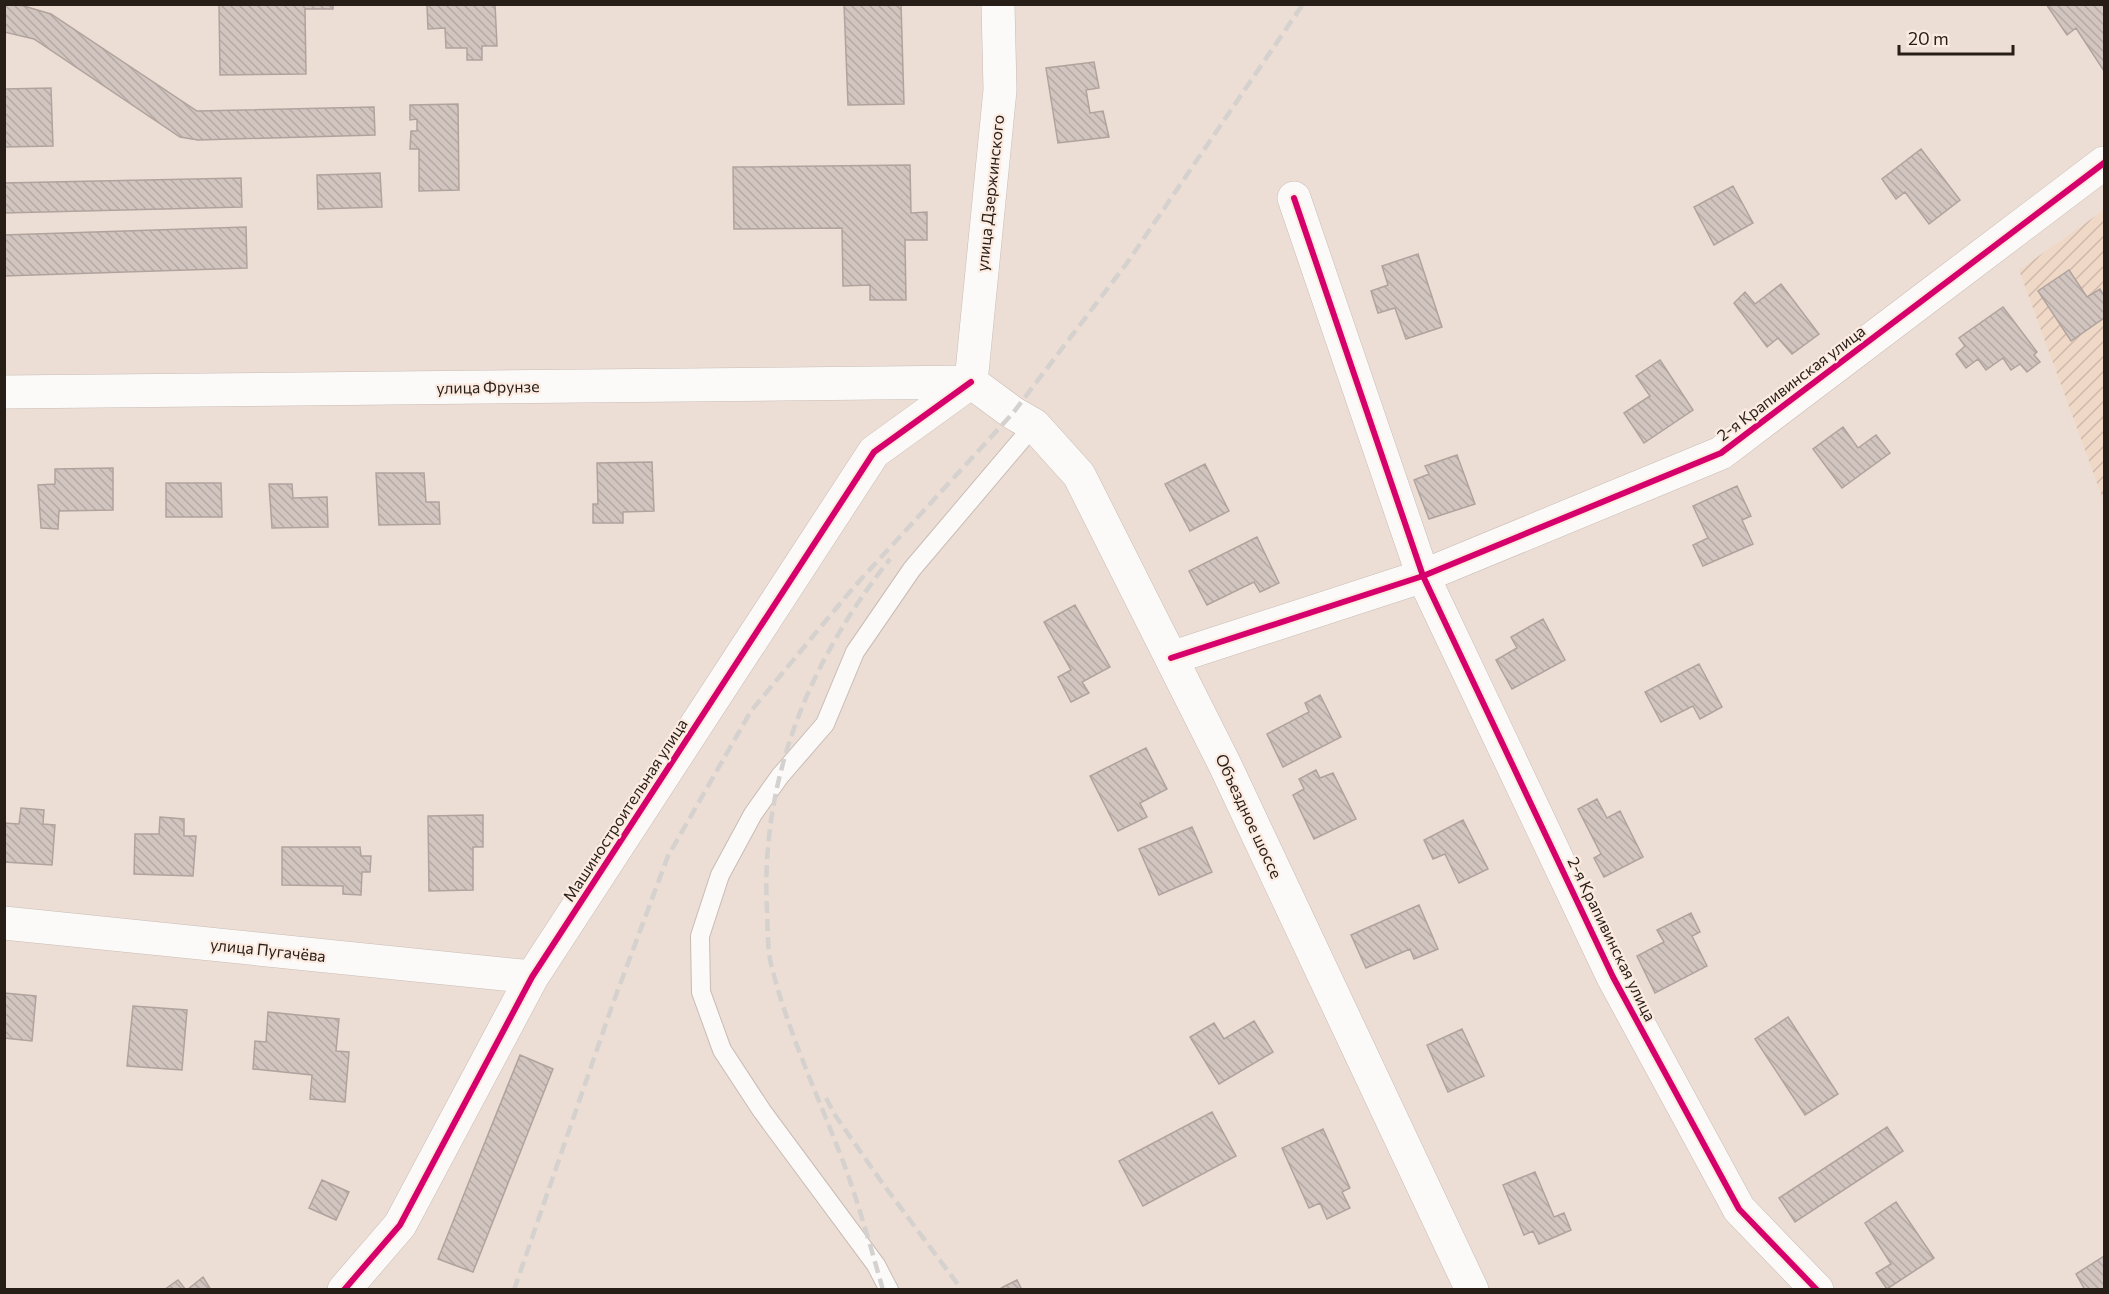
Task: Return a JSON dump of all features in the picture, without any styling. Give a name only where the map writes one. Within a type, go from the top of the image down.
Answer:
[{"type":"street","name":"улица Дзержинского","points":[[972,382],[1000,90],[998,4]]},
{"type":"street","name":"2-я Крапивинская улица","points":[[1171,658],[1424,576],[1721,453],[2104,163]]},
{"type":"street","name":"2-я Крапивинская улица","points":[[1294,198],[1424,576],[1613,977],[1739,1209],[1816,1290]]},
{"type":"street","name":"улица Фрунзе","points":[[4,392],[972,382]]},
{"type":"street","name":"Объездное шоссе","points":[[972,382],[1034,425],[1079,475],[1225,765],[1472,1290]]},
{"type":"street","name":"Машиностроительная улица","points":[[344,1290],[400,1224],[532,977],[874,452],[972,382]]},
{"type":"street","name":"улица Пугачёва","points":[[4,922],[532,977]]},
{"type":"lane","points":[[889,1290],[876,1265],[762,1111],[722,1050],[700,992],[700,936],[720,875],[753,814],[780,776],[825,724],[855,652],[912,568],[1034,425]]},
{"type":"shaded area","points":[[2104,210],[2104,502],[2019,270]]},
{"type":"building","points":[[4,4],[17,4],[51,14],[197,111],[374,107],[375,135],[198,140],[180,137],[34,39],[4,32]]},
{"type":"building","points":[[219,4],[333,4],[333,9],[305,9],[306,74],[220,75]]},
{"type":"building","points":[[495,4],[497,46],[482,46],[482,60],[467,60],[467,48],[446,48],[445,28],[428,29],[427,5]]},
{"type":"building","points":[[844,4],[901,4],[904,104],[848,105]]},
{"type":"building","points":[[2046,4],[2104,4],[2104,71],[2076,28],[2067,35]]},
{"type":"building","points":[[1094,62],[1099,88],[1086,90],[1090,113],[1103,111],[1109,137],[1058,143],[1046,68]]},
{"type":"building","points":[[51,88],[53,146],[4,147],[4,89]]},
{"type":"building","points":[[458,104],[459,190],[419,191],[419,149],[410,149],[411,131],[417,131],[417,119],[410,120],[410,105]]},
{"type":"building","points":[[1921,149],[1960,200],[1929,224],[1905,192],[1896,199],[1882,179]]},
{"type":"building","points":[[910,165],[911,213],[927,212],[927,240],[905,240],[906,300],[870,300],[870,285],[843,286],[842,228],[734,229],[733,167]]},
{"type":"building","points":[[380,173],[382,207],[318,209],[317,175]]},
{"type":"building","points":[[241,178],[242,207],[4,213],[4,183]]},
{"type":"building","points":[[1733,186],[1753,223],[1714,245],[1694,207]]},
{"type":"building","points":[[246,227],[247,268],[4,276],[4,235]]},
{"type":"building","points":[[1418,254],[1442,327],[1406,339],[1395,308],[1378,313],[1371,291],[1388,285],[1382,266]]},
{"type":"building","points":[[2069,270],[2087,297],[2100,289],[2104,296],[2104,318],[2071,341],[2038,291]]},
{"type":"building","points":[[1781,284],[1819,334],[1792,354],[1778,338],[1767,347],[1734,303],[1745,292],[1755,304]]},
{"type":"building","points":[[2003,307],[2037,352],[2034,355],[2040,362],[2027,372],[2020,364],[2011,370],[2003,358],[1986,370],[1978,359],[1966,368],[1956,354],[1965,346],[1959,338]]},
{"type":"building","points":[[1660,360],[1693,410],[1644,443],[1624,413],[1650,396],[1636,376]]},
{"type":"building","points":[[1843,427],[1858,448],[1876,435],[1890,453],[1842,488],[1813,449]]},
{"type":"building","points":[[1457,455],[1475,504],[1429,519],[1414,480],[1429,474],[1425,466]]},
{"type":"building","points":[[652,462],[654,511],[623,512],[623,523],[593,523],[593,504],[598,504],[597,463]]},
{"type":"building","points":[[1205,464],[1229,511],[1190,531],[1165,484]]},
{"type":"building","points":[[113,468],[113,510],[59,511],[58,529],[41,528],[38,485],[55,484],[55,469]]},
{"type":"building","points":[[376,473],[424,473],[426,502],[439,502],[440,524],[379,525]]},
{"type":"building","points":[[166,483],[221,483],[222,517],[166,517]]},
{"type":"building","points":[[269,484],[292,484],[293,498],[327,497],[328,527],[272,528]]},
{"type":"building","points":[[1737,486],[1751,516],[1742,520],[1753,544],[1703,566],[1693,545],[1708,538],[1693,506]]},
{"type":"building","points":[[1257,537],[1279,583],[1260,592],[1254,582],[1207,605],[1189,571]]},
{"type":"building","points":[[1075,605],[1110,667],[1082,682],[1089,693],[1071,702],[1058,677],[1071,670],[1044,622]]},
{"type":"building","points":[[1543,619],[1565,660],[1512,689],[1496,660],[1517,648],[1511,637]]},
{"type":"building","points":[[1699,664],[1722,707],[1700,719],[1693,706],[1661,722],[1645,692]]},
{"type":"building","points":[[1320,695],[1341,737],[1283,767],[1267,734],[1309,712],[1305,703]]},
{"type":"building","points":[[1146,748],[1167,789],[1140,803],[1147,817],[1118,831],[1090,776]]},
{"type":"building","points":[[1316,770],[1320,778],[1333,773],[1356,819],[1314,839],[1293,795],[1304,789],[1299,779]]},
{"type":"building","points":[[1597,799],[1607,818],[1620,811],[1643,857],[1604,877],[1594,858],[1601,854],[1578,809]]},
{"type":"building","points":[[21,808],[44,810],[43,824],[55,825],[52,865],[4,862],[4,823],[19,824]]},
{"type":"building","points":[[483,815],[483,847],[473,847],[473,890],[429,891],[428,816]]},
{"type":"building","points":[[160,817],[184,819],[184,836],[196,836],[193,876],[134,874],[135,834],[159,834]]},
{"type":"building","points":[[1463,820],[1488,869],[1459,883],[1445,854],[1433,859],[1424,840]]},
{"type":"building","points":[[1192,827],[1212,872],[1159,895],[1139,849]]},
{"type":"building","points":[[282,847],[360,847],[361,856],[371,856],[370,872],[362,872],[361,895],[343,894],[343,886],[282,885]]},
{"type":"building","points":[[1419,905],[1438,949],[1414,959],[1410,949],[1366,968],[1351,935]]},
{"type":"building","points":[[1691,913],[1700,932],[1692,936],[1707,966],[1655,993],[1637,956],[1664,942],[1657,930]]},
{"type":"building","points":[[4,993],[36,996],[32,1041],[4,1038]]},
{"type":"building","points":[[133,1006],[187,1010],[182,1070],[127,1066]]},
{"type":"building","points":[[268,1012],[339,1019],[336,1051],[349,1052],[345,1102],[310,1099],[312,1075],[253,1069],[255,1041],[266,1042]]},
{"type":"building","points":[[1788,1017],[1838,1094],[1805,1115],[1755,1039]]},
{"type":"building","points":[[1254,1021],[1273,1052],[1219,1084],[1190,1037],[1214,1023],[1224,1039]]},
{"type":"building","points":[[1462,1029],[1484,1076],[1448,1092],[1427,1045]]},
{"type":"building","points":[[520,1055],[553,1069],[473,1272],[438,1259]]},
{"type":"building","points":[[1212,1112],[1236,1156],[1143,1206],[1119,1161]]},
{"type":"building","points":[[1887,1127],[1903,1151],[1795,1222],[1779,1198]]},
{"type":"building","points":[[1323,1129],[1350,1188],[1342,1192],[1350,1208],[1327,1219],[1320,1203],[1309,1208],[1282,1148]]},
{"type":"building","points":[[1535,1172],[1554,1217],[1564,1213],[1571,1230],[1539,1244],[1533,1231],[1524,1235],[1503,1185]]},
{"type":"building","points":[[322,1180],[349,1192],[336,1220],[309,1208]]},
{"type":"building","points":[[1896,1202],[1934,1258],[1887,1289],[1876,1273],[1891,1264],[1865,1223]]},
{"type":"building","points":[[2104,1256],[2104,1290],[2085,1290],[2076,1274]]},
{"type":"building","points":[[203,1277],[211,1290],[187,1290]]},
{"type":"building","points":[[178,1280],[186,1290],[164,1290]]},
{"type":"building","points":[[1017,1280],[1022,1290],[998,1290],[1005,1286]]},
{"type":"railway","points":[[514,1290],[612,1006],[668,856],[751,711],[853,588],[1013,413],[1127,263],[1303,4]]},
{"type":"railway","points":[[883,1290],[849,1179],[778,990],[769,951],[767,861],[772,814],[782,768],[796,723],[814,680],[836,638],[861,598],[890,559]]},
{"type":"railway","points":[[826,1098],[835,1115],[883,1184],[962,1290]]},
{"type":"cycle path","points":[[1171,658],[1423,576],[1721,453],[2104,163]]},
{"type":"cycle path","points":[[1294,198],[1423,576],[1613,977],[1739,1209],[1817,1290]]},
{"type":"cycle path","points":[[344,1290],[400,1225],[532,977],[874,452],[971,382]]}]
